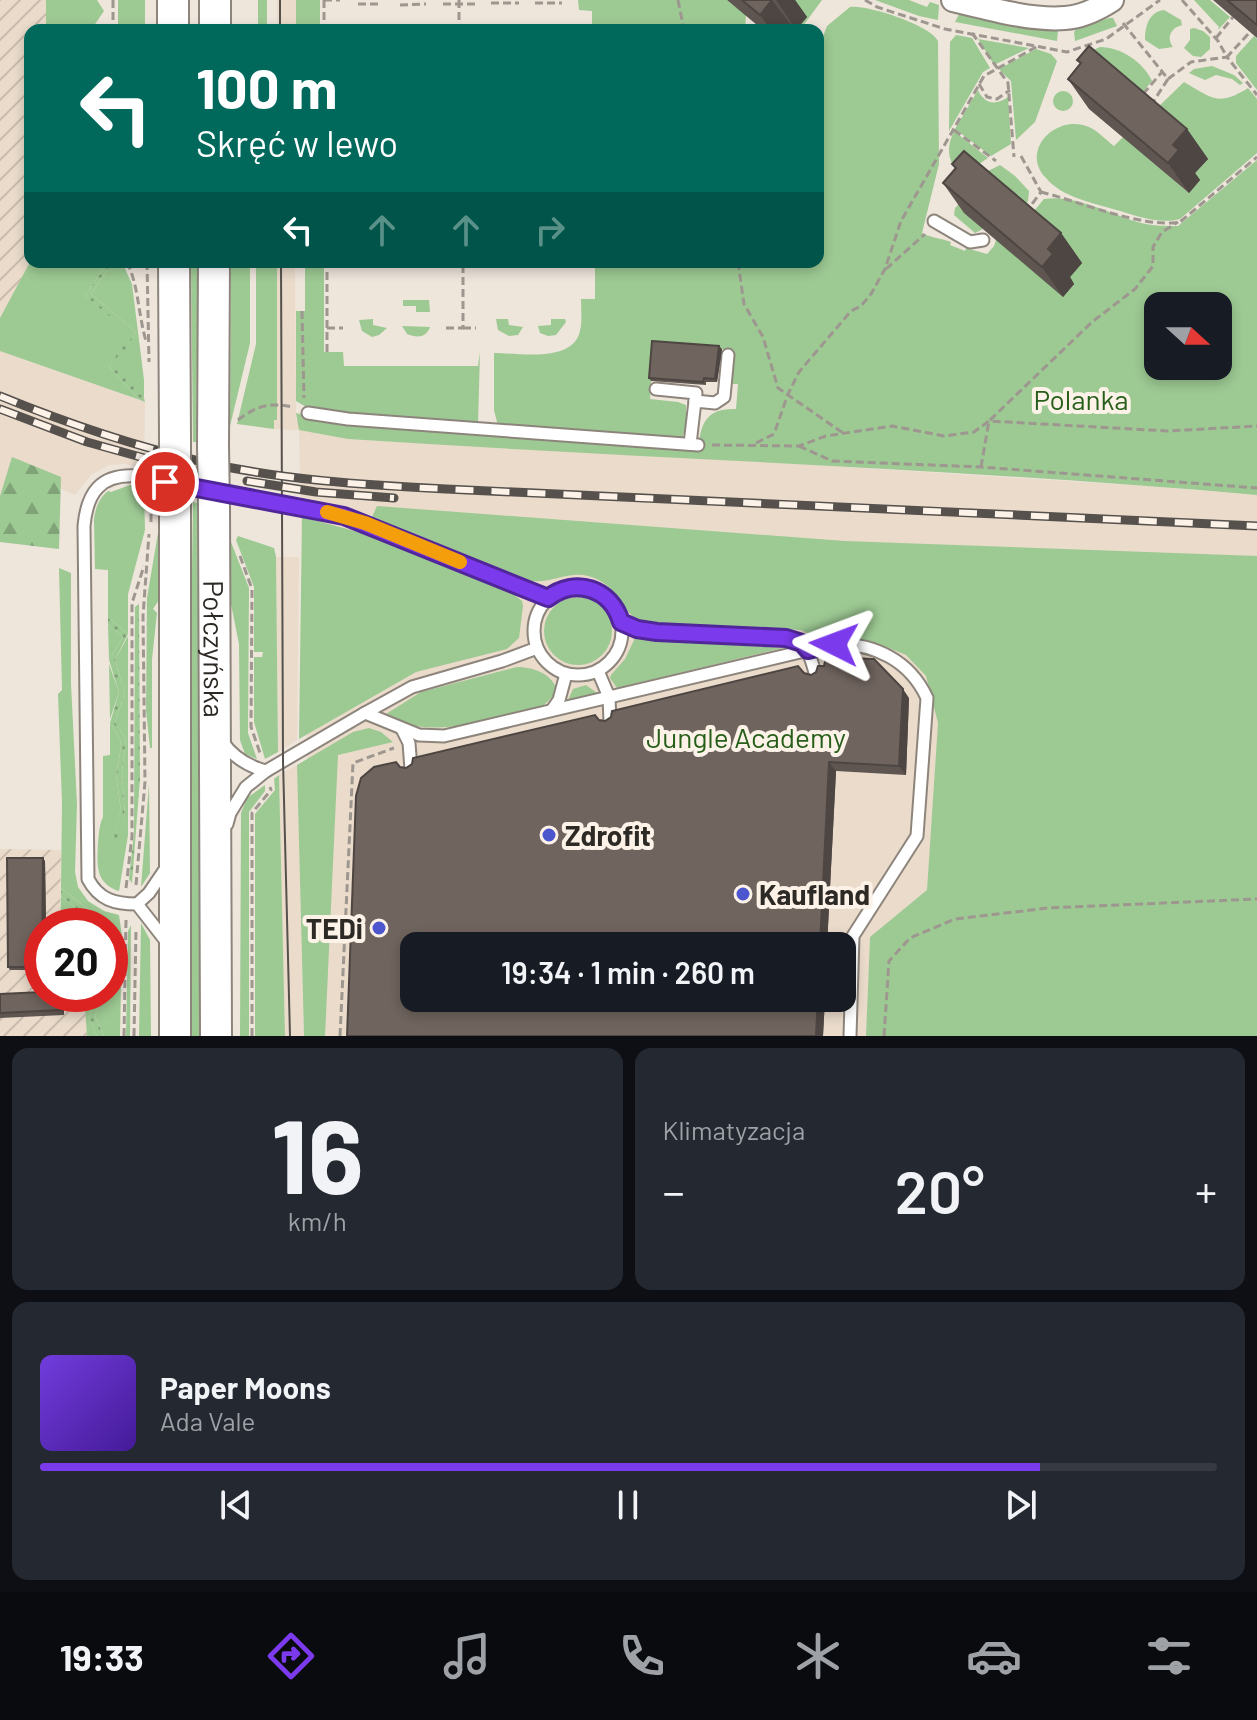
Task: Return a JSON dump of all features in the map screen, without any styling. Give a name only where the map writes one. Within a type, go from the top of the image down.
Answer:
[{"type":"main road","points":[[173,0],[173,24]]},
{"type":"main road","points":[[215,0],[215,24]]},
{"type":"main road","name":"Połczyńska","points":[[174,268],[175,1036]]},
{"type":"main road","name":"Połczyńska","points":[[214,268],[216,1036]]},
{"type":"street","points":[[953,0],[1065,18],[1085,14],[1112,0]]},
{"type":"lane","points":[[934,221],[970,242],[983,240]]},
{"type":"lane","points":[[695,401],[715,403],[722,400],[728,355]]},
{"type":"lane","points":[[302,410],[348,419],[694,444],[696,393],[656,389]]},
{"type":"lane","points":[[175,953],[132,904],[102,897],[92,886],[87,868],[84,526],[87,503],[106,480],[125,475],[136,476],[344,516],[548,598]]},
{"type":"lane","points":[[566,588],[589,588],[609,600],[621,622],[621,638],[616,653],[598,671],[583,675],[566,674],[546,663],[533,634],[535,619],[548,598],[566,588]]},
{"type":"lane","points":[[621,622],[637,629],[657,632],[786,638],[802,643],[808,650],[816,676]]},
{"type":"lane","points":[[365,713],[419,735],[444,736],[834,644],[851,643],[874,649],[906,666],[918,678],[927,698],[917,836],[853,936],[850,1036]]},
{"type":"lane","points":[[216,863],[230,813],[246,787],[266,771],[412,687],[537,648]]},
{"type":"lane","points":[[598,671],[609,697],[610,722]]},
{"type":"lane","points":[[552,710],[559,700],[566,674]]},
{"type":"lane","points":[[402,729],[409,743],[411,769]]},
{"type":"lane","points":[[215,731],[229,752],[248,766],[266,771]]},
{"type":"lane","points":[[132,904],[161,878],[174,854]]},
{"type":"path","points":[[113,0],[113,24]]},
{"type":"path","points":[[324,24],[324,0],[340,0]]},
{"type":"path","points":[[678,0],[683,24]]},
{"type":"path","points":[[1182,0],[1216,38],[1257,95]]},
{"type":"path","points":[[459,2],[459,24]]},
{"type":"path","points":[[491,3],[519,3]]},
{"type":"path","points":[[535,3],[562,3]]},
{"type":"path","points":[[358,4],[382,4]]},
{"type":"path","points":[[400,5],[426,4]]},
{"type":"path","points":[[443,4],[475,4]]},
{"type":"path","points":[[1216,38],[1233,17]]},
{"type":"path","points":[[1123,23],[1168,79]]},
{"type":"path","points":[[1149,109],[1168,79],[1191,62],[1227,57],[1250,32]]},
{"type":"path","points":[[972,33],[1008,83],[1014,157]]},
{"type":"path","points":[[753,445],[774,434],[788,394],[809,357],[871,294],[885,269],[901,221],[984,76],[1038,46]]},
{"type":"path","points":[[1138,100],[1162,72]]},
{"type":"path","points":[[979,84],[987,97],[997,99],[1010,90]]},
{"type":"path","points":[[952,129],[996,161]]},
{"type":"path","points":[[1021,156],[1041,192],[1140,220],[1178,222]]},
{"type":"path","points":[[694,444],[799,446],[843,433],[892,426],[944,436],[974,432],[1092,322],[1135,289],[1153,266],[1153,247],[1162,232],[1257,157]]},
{"type":"path","points":[[1024,215],[1041,192]]},
{"type":"path","points":[[885,269],[925,234]]},
{"type":"path","points":[[130,268],[137,284],[140,319],[147,345],[147,268]]},
{"type":"path","points":[[327,268],[327,352]]},
{"type":"path","points":[[463,268],[463,328]]},
{"type":"path","points":[[739,268],[744,304],[763,337],[778,388],[843,433]]},
{"type":"path","points":[[234,420],[260,406],[277,403],[302,410],[302,311]]},
{"type":"path","points":[[327,328],[343,328]]},
{"type":"path","points":[[446,328],[476,328]]},
{"type":"path","points":[[989,421],[1168,431],[1257,426]]},
{"type":"path","points":[[981,467],[989,421]]},
{"type":"path","points":[[799,446],[832,461],[981,467],[1257,488]]},
{"type":"path","points":[[136,889],[145,782],[142,685],[145,562],[151,522]]},
{"type":"path","points":[[239,554],[252,589],[251,727],[271,790],[252,813],[252,1036]]},
{"type":"path","points":[[124,1036],[132,904],[126,878],[132,836],[132,603],[145,562]]},
{"type":"path","points":[[340,1036],[353,763],[394,748]]},
{"type":"path","points":[[884,1036],[889,961],[910,938],[955,919],[1048,908],[1257,899]]},
{"type":"path","points":[[134,1036],[136,922]]},
{"type":"shaded area","points":[[0,0],[46,0],[46,24],[24,24],[24,268],[27,268],[0,318]]},
{"type":"shaded area","points":[[277,0],[296,0],[296,24],[277,24]]},
{"type":"shaded area","points":[[277,268],[295,268],[296,419],[348,439],[767,462],[1257,495],[1257,607],[947,595],[927,891],[870,937],[866,1036],[314,1036],[299,430],[274,429],[274,420],[277,419]]},
{"type":"shaded area","points":[[0,351],[145,402],[144,468],[126,464],[109,465],[91,475],[75,495],[15,469],[0,510]]},
{"type":"shaded area","points":[[276,557],[299,557],[297,740],[278,752]]},
{"type":"shaded area","points":[[297,765],[304,1036],[285,1036],[279,775]]},
{"type":"shaded area","points":[[0,849],[61,850],[60,908],[24,908],[24,1012],[85,1012],[87,1036],[0,1036]]},
{"type":"green space","points":[[46,0],[97,0],[104,11],[95,24],[46,24]]},
{"type":"green space","points":[[118,0],[145,0],[145,24],[118,24]]},
{"type":"green space","points":[[258,0],[267,0],[267,24],[258,24]]},
{"type":"green space","points":[[296,0],[320,0],[320,24],[296,24]]},
{"type":"green space","points":[[578,0],[727,0],[746,15],[745,24],[592,24],[592,11],[579,10]]},
{"type":"green space","points":[[792,0],[822,0],[804,24],[795,24]]},
{"type":"green space","points":[[875,0],[909,0],[927,7],[930,2],[939,5],[938,20],[919,16]]},
{"type":"green space","points":[[1194,0],[1210,0],[1230,17],[1218,30],[1219,27]]},
{"type":"green space","name":"Polanka","points":[[850,7],[884,13],[911,23],[938,41],[939,164],[922,233],[951,242],[950,245],[965,251],[966,248],[987,254],[996,240],[1028,218],[1044,199],[1081,202],[1146,224],[1178,226],[1257,160],[1257,495],[1030,478],[348,439],[299,430],[296,413],[328,422],[379,427],[698,449],[707,419],[718,411],[736,409],[738,384],[731,384],[734,350],[654,344],[650,399],[686,405],[682,440],[498,426],[494,410],[494,353],[552,353],[572,345],[581,328],[581,299],[595,299],[595,268],[824,268],[824,34],[827,26]]},
{"type":"green space","points":[[1164,10],[1181,20],[1182,25],[1171,33],[1173,47],[1159,49],[1145,40],[1145,35],[1151,17]]},
{"type":"green space","points":[[960,12],[1056,28],[1057,41],[955,22]]},
{"type":"green space","points":[[1113,18],[1117,26],[1075,41],[1076,29]]},
{"type":"green space","points":[[1194,28],[1210,37],[1210,49],[1201,57],[1193,56],[1184,48],[1190,40],[1190,29]]},
{"type":"green space","points":[[956,35],[972,38],[990,68],[983,72],[949,131],[950,42]]},
{"type":"green space","points":[[1254,36],[1257,39],[1257,90],[1236,63],[1236,56]]},
{"type":"green space","points":[[978,39],[1029,48],[994,65]]},
{"type":"green space","points":[[1100,47],[1123,53],[1148,74],[1152,81],[1137,99],[1091,51]]},
{"type":"green space","points":[[1036,49],[1051,54],[1057,61],[1035,122],[1016,140],[1011,81],[999,69]]},
{"type":"green space","points":[[1212,66],[1234,75],[1243,83],[1240,85],[1232,79],[1216,75],[1205,80],[1189,73]]},
{"type":"green space","points":[[1184,82],[1222,99],[1248,88],[1257,99],[1257,153],[1180,219],[1164,221],[1146,218],[1077,198],[1060,190],[1046,178],[1037,156],[1040,145],[1055,129],[1077,124],[1089,127],[1114,146],[1123,137],[1189,193],[1153,112]]},
{"type":"green space","points":[[978,90],[991,102],[1008,97],[1011,144],[991,156],[955,129]]},
{"type":"green space","points":[[1063,91],[1070,94],[1073,101],[1070,108],[1063,111],[1056,108],[1053,101],[1056,94]]},
{"type":"green space","points":[[954,131],[988,158],[973,168],[953,166],[949,148]]},
{"type":"green space","points":[[1000,165],[1029,191],[1028,201],[1021,211],[986,172]]},
{"type":"green space","points":[[962,201],[983,229],[975,233],[954,215],[955,208]]},
{"type":"green space","points":[[27,268],[104,268],[85,296],[131,333],[109,367],[140,400],[0,351],[0,318]]},
{"type":"green space","points":[[104,268],[108,268],[91,294],[136,332],[116,366],[145,402],[109,367],[130,333],[85,296]]},
{"type":"green space","points":[[108,268],[125,268],[132,284],[144,398],[115,366],[136,332],[91,294]]},
{"type":"green space","points":[[191,268],[198,268],[196,442],[193,442]]},
{"type":"green space","points":[[231,268],[250,268],[250,343],[230,426]]},
{"type":"green space","points":[[256,268],[277,268],[277,420],[274,420],[274,429],[237,424],[256,344]]},
{"type":"green space","points":[[305,268],[324,268],[324,352],[343,352],[344,366],[478,366],[480,352],[478,425],[313,411],[296,401],[296,311],[305,311]]},
{"type":"green space","points":[[403,300],[429,300],[430,312],[416,312],[416,306],[403,306]]},
{"type":"green space","points":[[373,319],[373,325],[387,328],[372,337],[362,331],[359,320]]},
{"type":"green space","points":[[496,319],[508,319],[509,325],[523,327],[518,335],[509,336],[498,330]]},
{"type":"green space","points":[[551,319],[565,319],[566,322],[556,335],[540,333],[538,326],[551,325]]},
{"type":"green space","points":[[402,326],[430,327],[424,335],[418,336],[407,334]]},
{"type":"green space","points":[[12,457],[61,477],[59,549],[0,542],[0,496]]},
{"type":"green space","points":[[130,485],[144,487],[145,530],[128,594],[128,634],[108,617],[108,570],[95,569],[94,520],[98,504],[108,491]]},
{"type":"green space","points":[[193,502],[197,503],[203,1036],[189,1036]]},
{"type":"green space","points":[[377,506],[845,541],[1257,556],[1257,1036],[866,1036],[870,937],[927,890],[938,723],[926,676],[906,655],[852,638],[819,639],[801,630],[644,623],[636,619],[599,580],[574,575],[532,581],[372,517]]},
{"type":"green space","points":[[302,517],[366,534],[512,593],[522,601],[523,606],[519,638],[507,649],[416,672],[299,739]]},
{"type":"green space","points":[[158,533],[159,600],[153,609],[157,613],[152,659],[150,748],[146,710],[147,598]]},
{"type":"green space","points":[[238,536],[274,548],[276,557],[278,752],[265,759],[254,722],[254,657],[262,657],[263,652],[254,652],[254,587],[236,540]]},
{"type":"green space","points":[[231,542],[249,588],[248,733],[257,759],[245,754],[240,740],[239,644],[231,604]]},
{"type":"green space","points":[[59,568],[71,573],[71,684],[77,804],[75,872],[78,887],[88,901],[99,908],[86,908],[61,888],[58,694],[62,690]]},
{"type":"green space","points":[[585,597],[606,612],[612,631],[610,644],[602,655],[585,665],[571,665],[554,655],[546,644],[544,624],[554,607],[565,599]]},
{"type":"green space","points":[[139,604],[140,778],[132,883],[129,879],[134,833],[135,607]]},
{"type":"green space","points":[[108,617],[128,634],[115,660],[125,693],[115,722],[126,739],[122,771],[125,818],[115,842],[111,840],[121,811],[116,775],[121,747],[120,739],[110,723],[119,692],[109,660],[123,637],[108,624]]},
{"type":"green space","points":[[108,624],[123,637],[109,660]]},
{"type":"green space","points":[[128,636],[128,835],[119,891],[111,888],[102,878],[98,851],[103,817],[103,756],[110,755],[110,723],[120,739],[121,747],[116,775],[121,811],[111,841],[125,818],[122,771],[126,739],[115,722],[125,693],[115,660]]},
{"type":"green space","points":[[635,638],[783,648],[617,688],[611,675],[625,659]]},
{"type":"green space","points":[[109,664],[119,692],[110,719]]},
{"type":"green space","points":[[517,667],[540,672],[554,683],[553,696],[543,706],[485,721],[442,727],[402,723],[386,714],[421,692]]},
{"type":"green space","points":[[586,685],[597,693],[568,700],[573,689]]},
{"type":"green space","points":[[369,728],[381,732],[393,742],[338,755],[325,1036],[304,1036],[297,765],[353,732]]},
{"type":"green space","points":[[279,775],[285,1036],[255,1036],[255,814],[275,790],[274,779]]},
{"type":"green space","points":[[149,784],[150,873],[141,887]]},
{"type":"green space","points":[[265,785],[265,791],[249,812],[249,1036],[240,1036],[241,813],[247,798]]},
{"type":"green space","points":[[61,888],[86,908],[76,908],[61,896]]},
{"type":"green space","points":[[61,896],[76,908],[61,908]]},
{"type":"green space","points":[[141,923],[150,940],[151,1036],[139,1036]]},
{"type":"green space","points":[[131,925],[130,1036],[126,1036],[128,1012],[128,931]]},
{"type":"green space","points":[[85,1012],[91,1012],[89,1017],[97,1036],[87,1036]]},
{"type":"green space","points":[[91,1012],[96,1012],[95,1016],[104,1036],[97,1036],[89,1017]]},
{"type":"green space","points":[[96,1012],[120,1012],[120,1036],[104,1036],[95,1016]]},
{"type":"building","points":[[742,0],[772,0],[760,15]]},
{"type":"building","points":[[1227,0],[1257,0],[1257,25]]},
{"type":"building","points":[[1089,46],[1187,129],[1173,145],[1179,150],[1168,163],[1068,79],[1081,63],[1077,60]]},
{"type":"building","points":[[964,151],[1061,233],[1048,249],[1053,254],[1042,267],[943,183],[956,168],[952,164]]},
{"type":"building","points":[[652,341],[719,346],[715,379],[704,378],[703,382],[649,378]]},
{"type":"building","points":[[826,657],[874,659],[903,689],[899,766],[829,762],[821,932],[400,932],[400,1012],[817,1012],[816,1036],[347,1036],[356,796],[361,778],[374,767],[396,762],[406,768],[412,764],[413,758],[595,715],[605,721],[611,717],[612,711],[798,666],[811,675],[818,666],[824,666]]},
{"type":"building","points":[[7,858],[43,858],[43,908],[24,908],[24,967],[8,967]]},
{"type":"building","points":[[24,993],[24,1012],[0,1013],[0,994]]},
{"type":"tram line","points":[[280,0],[280,24]]},
{"type":"tram line","points":[[281,268],[283,761],[290,1036]]},
{"type":"railway","points":[[0,396],[100,433],[177,456],[233,468],[324,481],[1257,526]]},
{"type":"railway","points":[[0,409],[87,442],[169,465]]},
{"type":"railway","points":[[247,481],[316,492],[394,498]]},
{"type":"slow traffic","points":[[327,512],[365,523],[460,562]]},
{"type":"place","name":"Zdrofit","points":[[549,835]]},
{"type":"place","name":"Kaufland","points":[[743,894]]},
{"type":"place","name":"TEDi","points":[[379,928]]},
{"type":"route","points":[[165,482],[344,516],[548,598],[566,588],[589,588],[609,600],[621,622],[644,631],[786,638],[802,643],[808,650],[834,644]]},
{"type":"park label","name":"Jungle Academy","points":[[746,737]]}]
